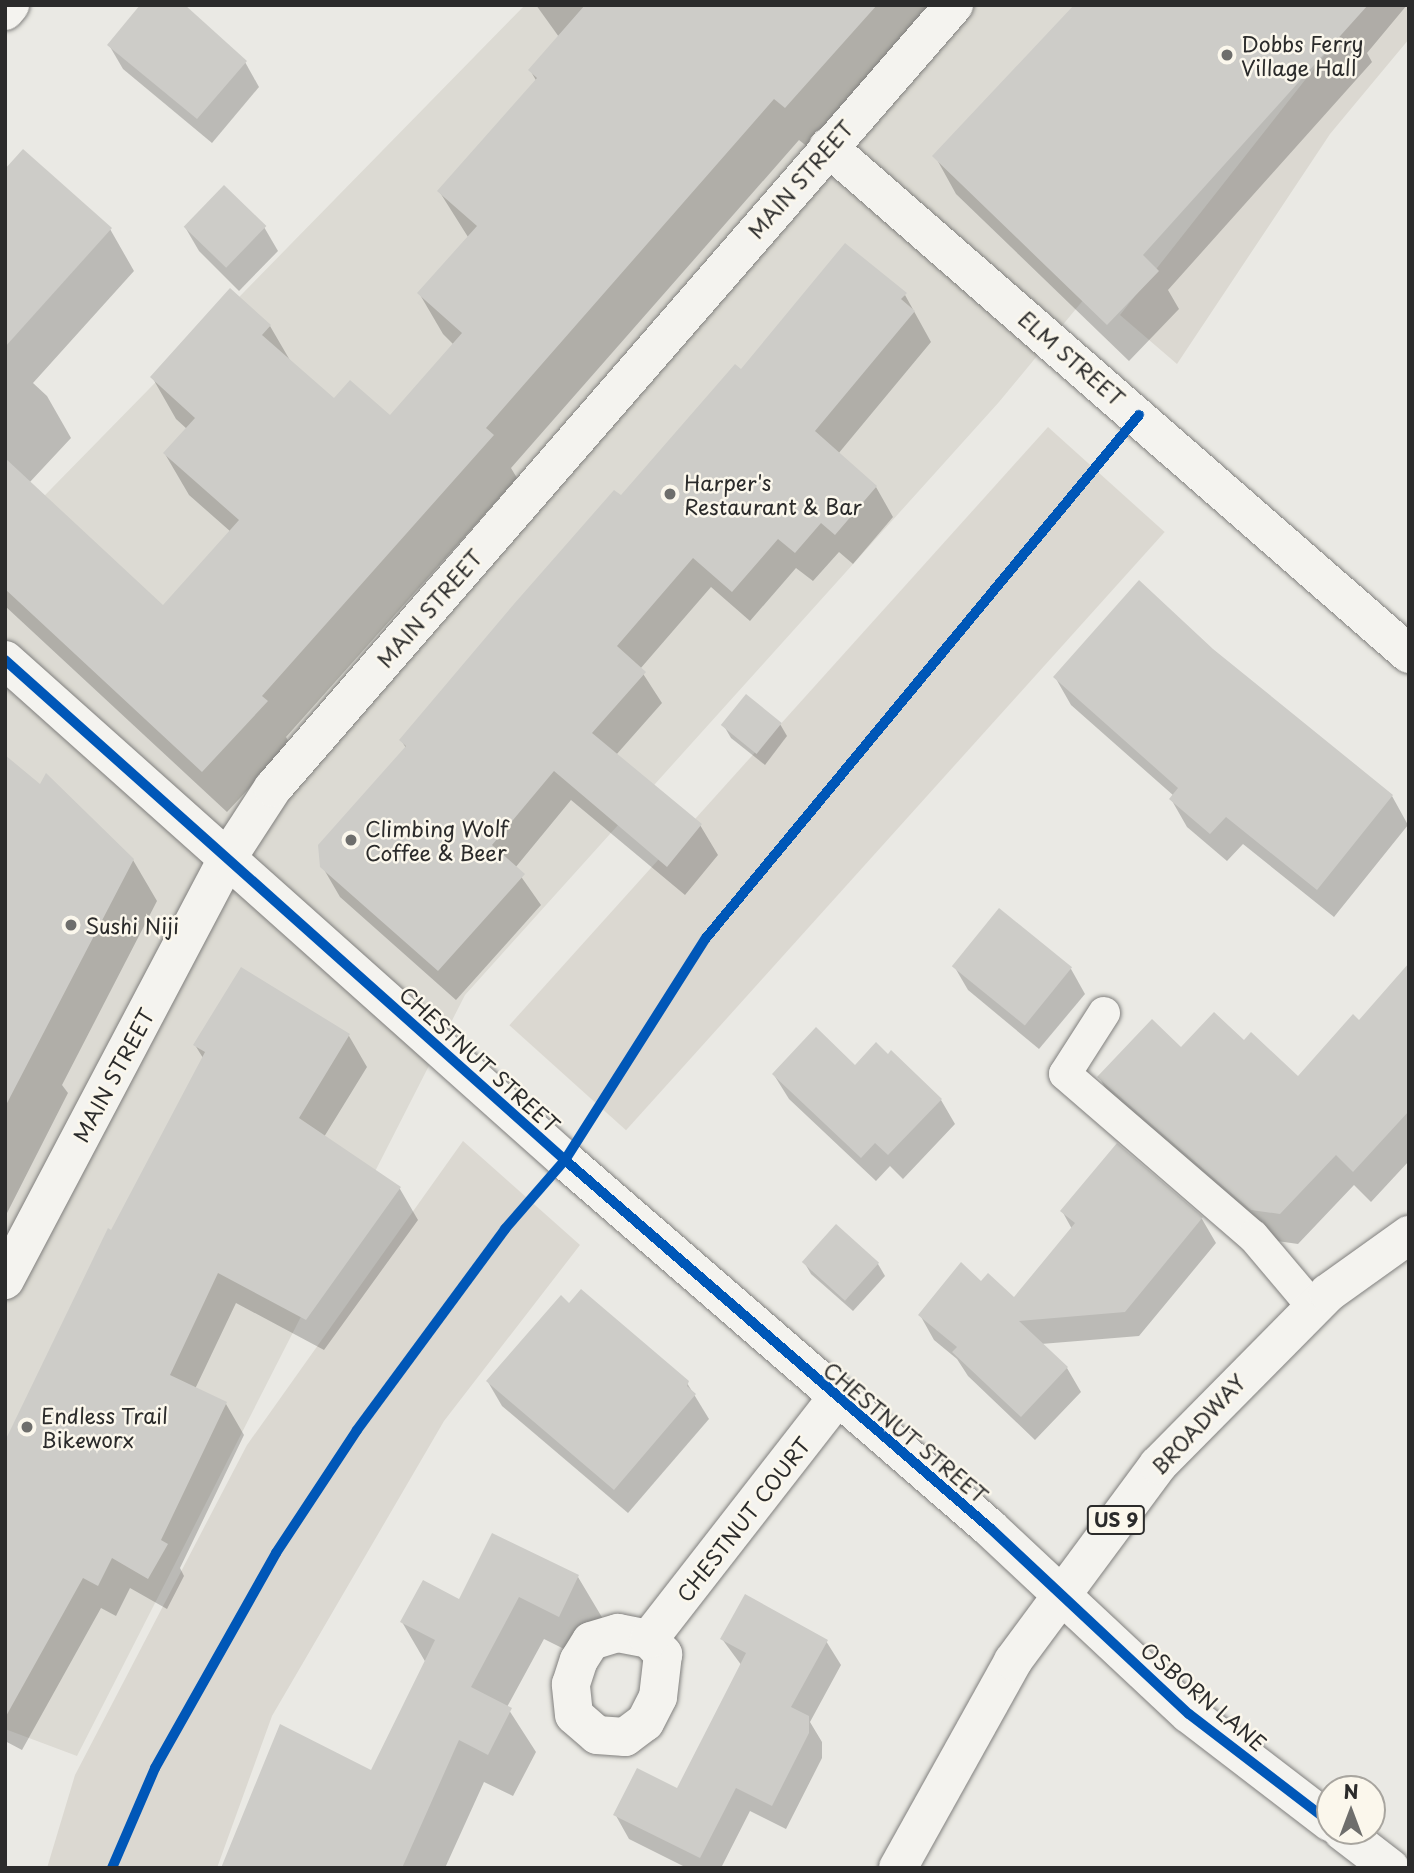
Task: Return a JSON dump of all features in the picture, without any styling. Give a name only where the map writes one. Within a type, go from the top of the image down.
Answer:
[{"type":"street","points":[[5,11],[10,5]]},
{"type":"street","name":"MAIN STREET","points":[[5,1280],[226,860],[273,788],[954,5]]},
{"type":"street","name":"ELM STREET","points":[[828,147],[1409,654]]},
{"type":"street","name":"CHESTNUT STREET","points":[[5,660],[226,860],[836,1399],[1060,1593]]},
{"type":"street","name":"BROADWAY","points":[[898,1868],[962,1747],[1060,1593],[1158,1465],[1313,1307],[1409,1234]]},
{"type":"street","name":"CHESTNUT COURT","points":[[649,1639],[836,1399]]},
{"type":"street","name":"OSBORN LANE","points":[[1060,1593],[1189,1714],[1316,1811]]},
{"type":"street","points":[[1360,1845],[1390,1868]]},
{"type":"lane","points":[[1104,1013],[1065,1074],[1253,1236],[1313,1307]]},
{"type":"shaded area","points":[[525,5],[1327,5],[999,402],[465,995],[77,1756],[5,1729],[5,536]]},
{"type":"shaded area","points":[[1364,5],[1409,5],[1409,39],[1330,134],[1177,364],[1120,315]]},
{"type":"shaded area","points":[[1048,427],[1165,532],[626,1130],[509,1025]]},
{"type":"shaded area","points":[[463,1141],[580,1245],[444,1421],[272,1716],[217,1868],[47,1868],[75,1775],[247,1445]]},
{"type":"building","points":[[140,5],[185,5],[247,61],[197,119],[107,45]]},
{"type":"building","points":[[585,5],[877,5],[785,108],[774,99],[486,428],[494,435],[262,696],[268,701],[202,772],[5,589],[5,458],[163,605],[239,520],[163,453],[195,418],[150,377],[230,288],[271,325],[262,335],[334,398],[350,380],[390,415],[462,333],[417,293],[477,226],[437,191],[537,78],[528,70]]},
{"type":"building","points":[[1074,5],[1368,5],[1143,255],[1159,271],[1107,325],[932,156]]},
{"type":"building","points":[[23,149],[112,228],[5,347],[5,169]]},
{"type":"building","points":[[224,185],[266,226],[226,268],[184,227]]},
{"type":"building","points":[[845,243],[907,293],[901,299],[915,311],[815,431],[877,486],[835,535],[821,523],[795,553],[778,539],[732,592],[693,558],[617,646],[646,672],[592,733],[702,824],[667,867],[554,771],[492,845],[525,874],[438,971],[320,867],[318,845],[406,746],[399,740],[514,604],[614,490],[621,495],[735,364],[741,369]]},
{"type":"building","points":[[1139,580],[1213,649],[1393,795],[1317,890],[1226,817],[1210,834],[1169,799],[1178,788],[1053,677]]},
{"type":"building","points":[[746,694],[782,723],[757,754],[721,725]]},
{"type":"building","points":[[5,755],[40,784],[46,773],[134,859],[5,1107]]},
{"type":"building","points":[[999,908],[1072,967],[1025,1025],[952,966]]},
{"type":"building","points":[[1409,963],[1409,1111],[1353,1172],[1336,1155],[1280,1214],[1251,1210],[1097,1077],[1152,1019],[1181,1047],[1214,1012],[1244,1040],[1251,1032],[1298,1076],[1353,1014],[1359,1020]]},
{"type":"building","points":[[241,967],[350,1034],[299,1118],[401,1187],[306,1320],[218,1273],[170,1375],[227,1402],[161,1540],[168,1544],[148,1579],[112,1558],[98,1586],[83,1578],[5,1718],[5,1441],[108,1228],[111,1230],[205,1052],[193,1045]]},
{"type":"building","points":[[816,1027],[855,1065],[876,1042],[888,1054],[891,1050],[942,1099],[888,1155],[875,1143],[861,1158],[772,1074]]},
{"type":"building","points":[[1117,1143],[1203,1217],[1125,1312],[1019,1321],[1068,1367],[1021,1417],[952,1352],[957,1347],[918,1315],[961,1262],[981,1281],[988,1273],[1014,1297],[1075,1223],[1060,1211]]},
{"type":"building","points":[[836,1224],[879,1263],[845,1301],[802,1262]]},
{"type":"building","points":[[581,1289],[689,1381],[687,1386],[696,1394],[614,1490],[486,1381],[561,1295],[569,1303]]},
{"type":"building","points":[[492,1533],[579,1575],[559,1617],[519,1597],[471,1687],[512,1708],[488,1755],[459,1740],[402,1868],[221,1868],[280,1724],[371,1770],[435,1640],[400,1622],[423,1580],[459,1599]]},
{"type":"building","points":[[745,1594],[828,1640],[791,1707],[809,1716],[809,1733],[772,1806],[736,1788],[700,1858],[613,1815],[637,1768],[677,1788],[746,1653],[720,1639]]},
{"type":"cycle path","points":[[112,1868],[155,1768],[276,1553],[357,1430],[505,1229],[565,1160],[706,938],[1139,415]]},
{"type":"cycle path","points":[[5,660],[565,1160],[990,1528],[1189,1714],[1316,1811]]},
{"type":"place","name":"Dobbs Ferry Village Hall","points":[[1227,55]]},
{"type":"place","name":"Harper's Restaurant & Bar","points":[[670,494]]},
{"type":"place","name":"Climbing Wolf Coffee & Beer","points":[[351,840]]},
{"type":"place","name":"Sushi Niji","points":[[71,925]]},
{"type":"place","name":"Endless Trail Bikeworx","points":[[27,1427]]}]
